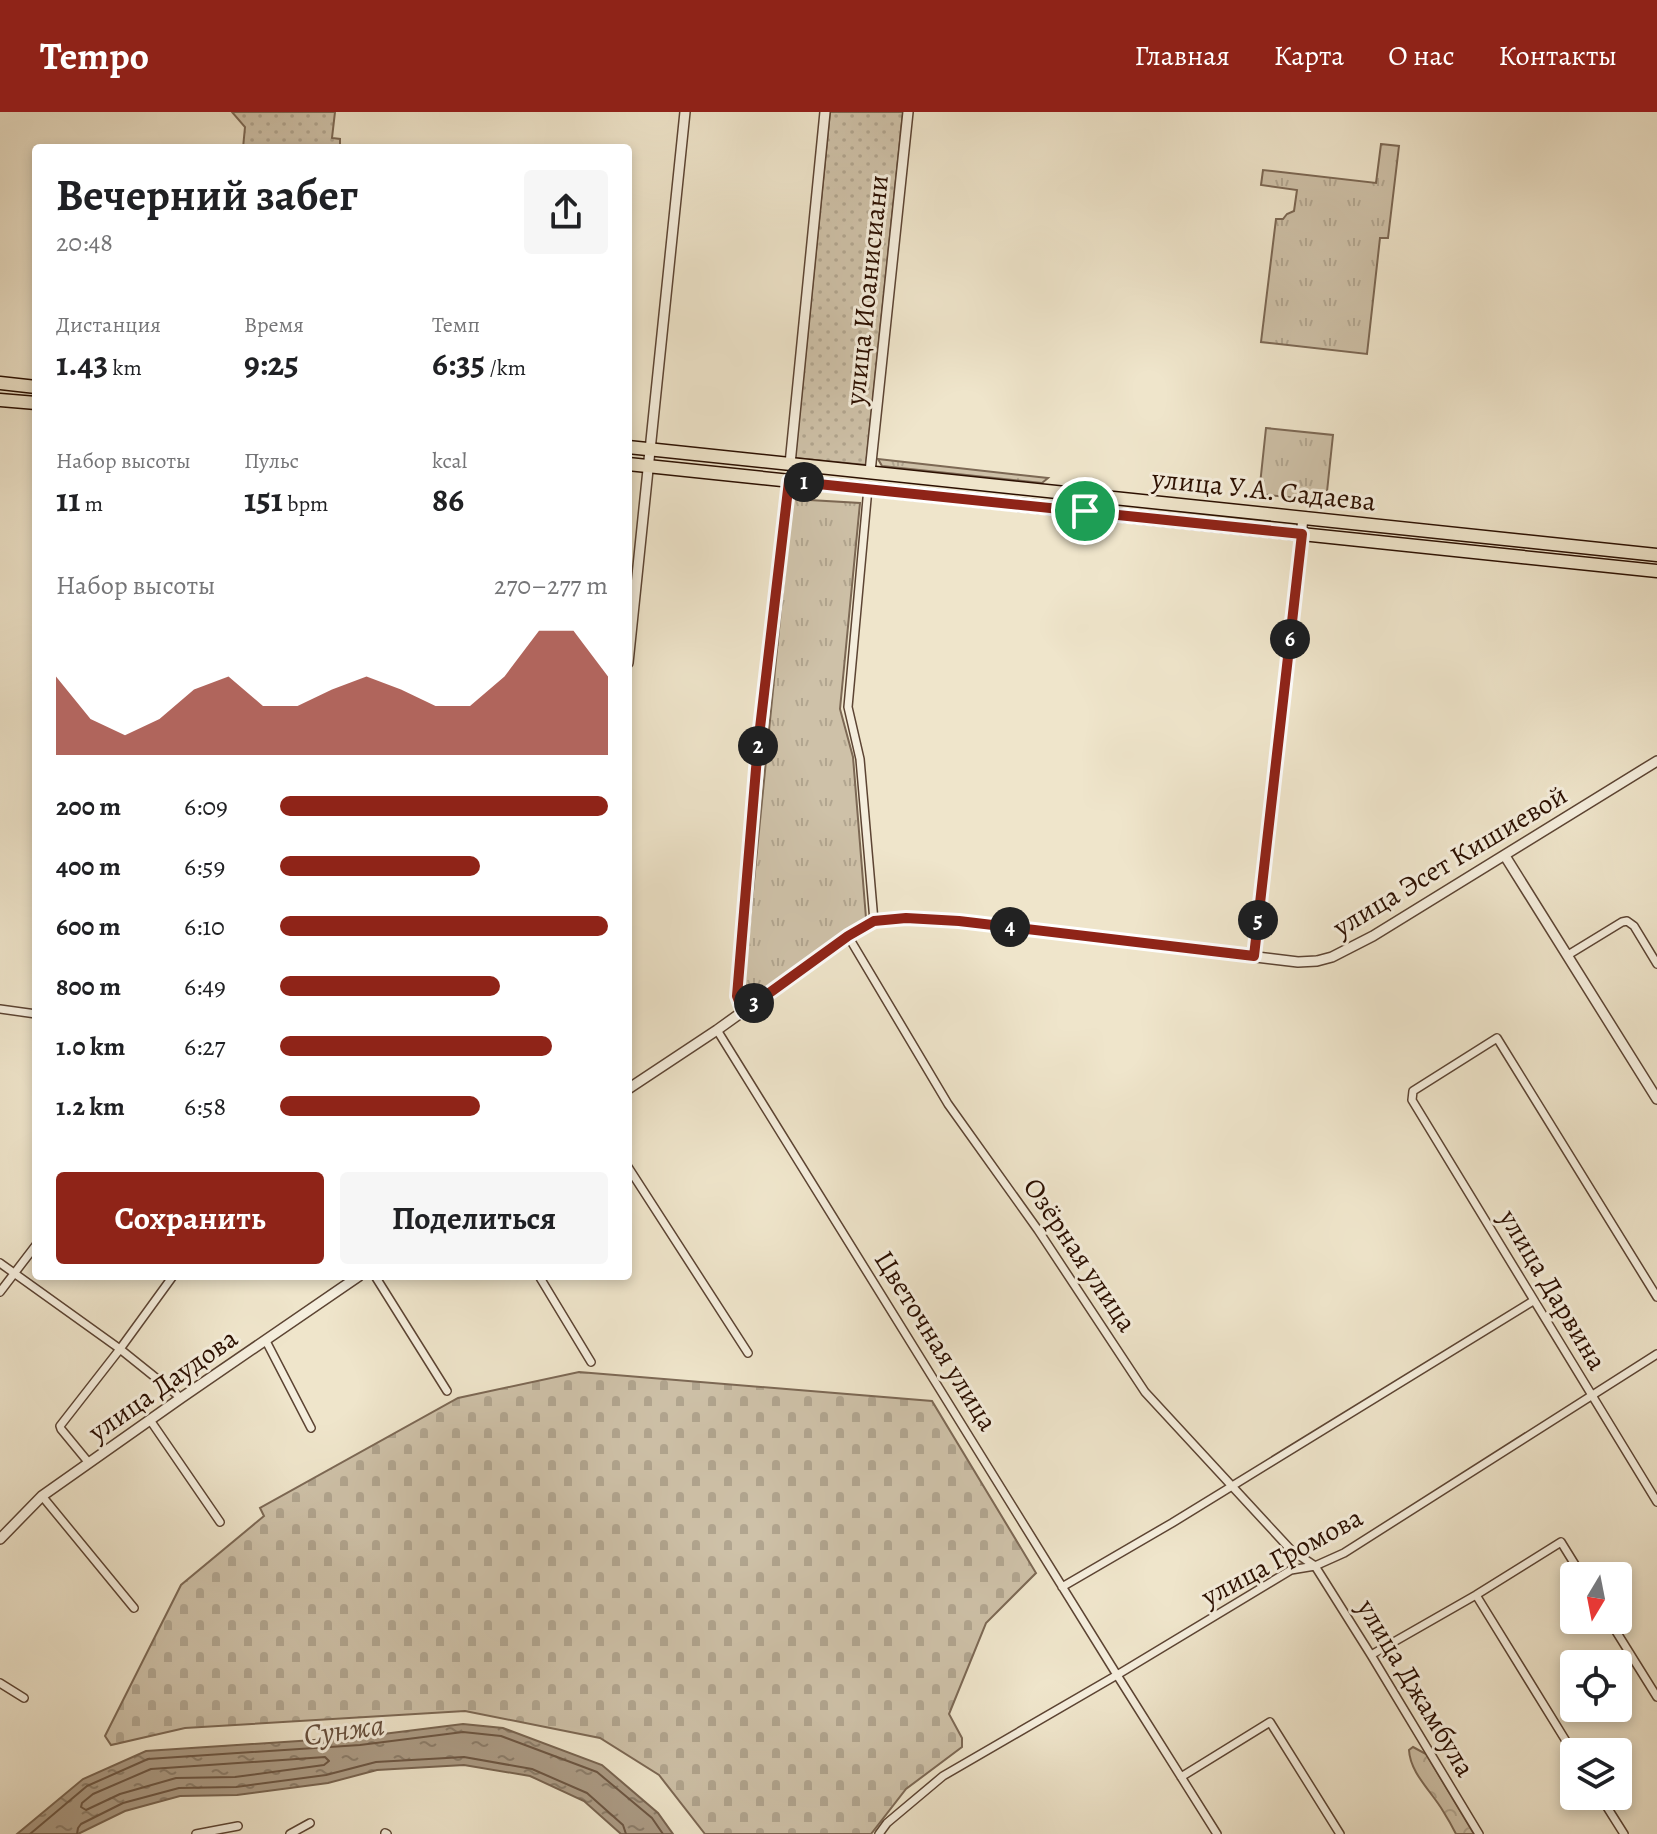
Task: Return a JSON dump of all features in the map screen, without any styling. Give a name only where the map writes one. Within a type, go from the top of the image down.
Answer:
[{"type":"main road","points":[[0,383],[32,387]]},
{"type":"main road","points":[[0,400],[32,403]]},
{"type":"main road","name":"улица У.А. Садаева","points":[[632,447],[1657,555]]},
{"type":"main road","name":"улица У.А. Садаева","points":[[632,464],[1657,571]]},
{"type":"street","points":[[632,624],[685,112]]},
{"type":"street","name":"улица Иоанисиани","points":[[790,464],[825,112]]},
{"type":"street","name":"улица Иоанисиани","points":[[870,472],[908,112]]},
{"type":"street","points":[[743,1012],[737,996],[757,761],[789,481]]},
{"type":"street","points":[[868,488],[848,707],[860,759],[874,921]]},
{"type":"street","points":[[632,1086],[874,921],[906,918],[959,921],[1254,956],[1303,518]]},
{"type":"street","name":"улица Эсет Кишиевой","points":[[1254,956],[1298,962],[1332,957],[1373,936],[1656,764]]},
{"type":"street","points":[[1505,856],[1657,1099]]},
{"type":"street","points":[[1568,955],[1627,921],[1634,926],[1657,964]]},
{"type":"street","name":"Озёрная улица","points":[[848,936],[948,1104],[1038,1230],[1145,1392],[1291,1550],[1315,1566]]},
{"type":"street","points":[[1,1012],[32,1014]]},
{"type":"street","name":"Цветочная улица","points":[[717,1030],[1217,1834]]},
{"type":"street","name":"улица Дарвина","points":[[1657,1297],[1497,1038],[1413,1091],[1412,1100],[1657,1502]]},
{"type":"street","points":[[632,1173],[748,1353]]},
{"type":"street","points":[[0,1292],[32,1250]]},
{"type":"street","points":[[0,1263],[120,1349],[181,1398]]},
{"type":"street","points":[[89,1463],[60,1426],[170,1280]]},
{"type":"street","name":"улица Даудова","points":[[0,1539],[42,1496],[353,1280]]},
{"type":"street","points":[[378,1280],[447,1391]]},
{"type":"street","points":[[541,1280],[591,1362]]},
{"type":"street","points":[[1062,1587],[1533,1301]]},
{"type":"street","points":[[266,1341],[311,1428]]},
{"type":"street","name":"улица Громова","points":[[879,1834],[887,1823],[943,1776],[1291,1570],[1315,1566],[1344,1553],[1657,1354]]},
{"type":"street","points":[[150,1420],[220,1522]]},
{"type":"street","points":[[42,1496],[134,1608]]},
{"type":"street","points":[[1371,1655],[1561,1542],[1573,1562]]},
{"type":"street","name":"улица Джамбула","points":[[1315,1566],[1479,1834]]},
{"type":"street","points":[[1476,1595],[1564,1738]]},
{"type":"street","points":[[1618,1634],[1657,1697]]},
{"type":"street","points":[[0,1683],[24,1698]]},
{"type":"street","points":[[1181,1777],[1270,1722],[1340,1834]]},
{"type":"street","points":[[1609,1810],[1624,1834]]},
{"type":"street","points":[[290,1834],[310,1823]]},
{"type":"street","points":[[196,1834],[238,1826]]},
{"type":"green space","points":[[232,112],[335,112],[332,138],[340,139],[340,144],[243,144],[245,127]]},
{"type":"green space","points":[[830,112],[903,112],[866,465],[795,458]]},
{"type":"green space","points":[[1381,144],[1399,146],[1388,238],[1380,238],[1367,354],[1261,342],[1276,219],[1283,219],[1294,211],[1297,190],[1261,185],[1263,170],[1376,183]]},
{"type":"green space","points":[[1266,428],[1333,435],[1326,501],[1259,494]]},
{"type":"green space","points":[[878,459],[1048,478],[1042,483],[882,466]]},
{"type":"green space","points":[[792,499],[860,503],[840,709],[853,757],[866,918],[749,997],[743,992]]},
{"type":"green space","points":[[579,1372],[932,1401],[1036,1573],[986,1623],[949,1714],[962,1738],[962,1747],[906,1789],[871,1834],[705,1834],[659,1775],[600,1738],[465,1711],[185,1728],[111,1745],[105,1736],[181,1585],[264,1516],[260,1508],[458,1398]]},
{"type":"green space","points":[[1413,1747],[1426,1754],[1474,1834],[1456,1834],[1413,1767],[1409,1750]]},
{"type":"water","points":[[463,1724],[503,1728],[602,1765],[658,1813],[673,1834],[621,1834],[584,1801],[530,1776],[464,1765],[377,1770],[328,1783],[237,1795],[180,1796],[125,1811],[78,1834],[17,1834],[83,1779],[146,1751],[359,1737]]},
{"type":"route","points":[[789,481],[1085,511],[1302,534],[1254,956],[959,921],[906,918],[874,921],[848,936],[743,1012],[737,996],[758,745],[789,481]]},
{"type":"water label","name":"Сунжа","points":[[344,1730]]}]
